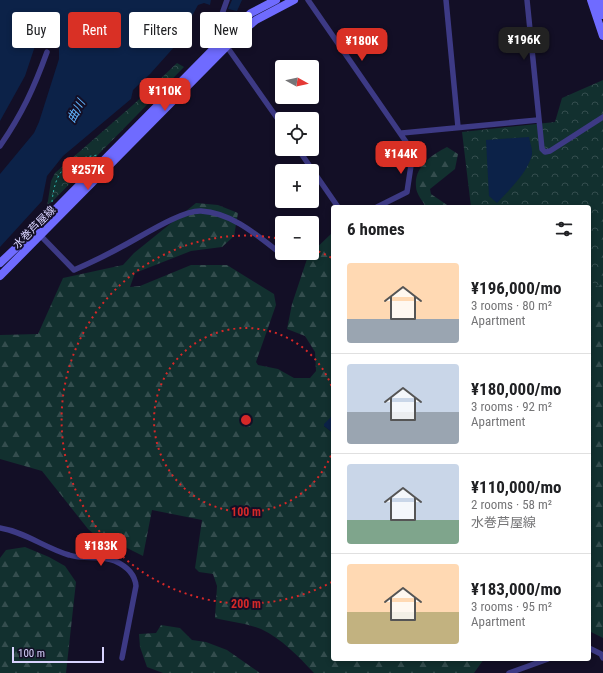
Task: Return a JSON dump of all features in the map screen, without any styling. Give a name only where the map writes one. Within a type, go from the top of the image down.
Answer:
[{"type":"main road","name":"水巻芦屋線","points":[[252,12],[276,0]]},
{"type":"main road","name":"水巻芦屋線","points":[[252,23],[294,0]]},
{"type":"main road","points":[[591,0],[603,36]]},
{"type":"main road","points":[[599,0],[603,15]]},
{"type":"main road","name":"水巻芦屋線","points":[[0,276],[38,233],[219,48]]},
{"type":"main road","name":"水巻芦屋線","points":[[0,263],[38,233]]},
{"type":"street","points":[[223,12],[227,0]]},
{"type":"street","points":[[308,0],[402,133],[413,152],[407,192],[381,205]]},
{"type":"street","points":[[446,0],[458,127]]},
{"type":"street","points":[[527,0],[542,149],[545,152],[550,151],[603,117]]},
{"type":"street","points":[[227,48],[275,116]]},
{"type":"street","points":[[0,146],[17,122],[35,88],[47,52]]},
{"type":"street","points":[[402,133],[538,120]]},
{"type":"street","points":[[303,156],[337,205]]},
{"type":"street","points":[[38,233],[74,270],[121,247],[156,227],[176,218],[200,211],[213,213],[241,224],[275,250]]},
{"type":"street","points":[[0,528],[13,530],[69,555],[115,561],[131,572],[136,580],[136,586],[122,658]]},
{"type":"street","points":[[591,649],[602,654],[603,658]]},
{"type":"street","points":[[509,673],[542,661]]},
{"type":"path","points":[[52,204],[56,178],[62,170],[76,160],[101,155]]},
{"type":"green space","points":[[177,63],[184,67],[47,207],[51,181],[55,173],[134,104]]},
{"type":"green space","points":[[603,80],[603,282],[598,287],[591,281],[591,205],[471,205],[462,132],[555,122],[562,98]]},
{"type":"green space","points":[[447,147],[458,154],[455,169],[430,189],[431,194],[447,205],[425,205],[416,189],[418,173],[425,162]]},
{"type":"green space","points":[[196,203],[218,205],[238,213],[234,236],[222,247],[191,251],[135,273],[130,287],[140,286],[191,265],[227,265],[274,294],[276,305],[256,362],[258,365],[278,369],[294,378],[310,378],[316,371],[315,352],[305,336],[287,329],[292,304],[307,260],[319,260],[319,245],[331,234],[331,417],[324,426],[331,431],[331,661],[483,661],[474,673],[314,673],[289,648],[269,633],[250,625],[215,618],[217,586],[213,574],[199,572],[195,568],[202,520],[152,510],[143,556],[123,546],[101,540],[88,529],[42,471],[0,459],[0,335],[38,334],[63,278],[123,265],[134,253]]},
{"type":"green space","points":[[603,270],[603,638],[591,632],[591,278]]},
{"type":"green space","points":[[25,547],[49,557],[65,566],[76,582],[66,673],[0,673],[0,558],[6,550]]},
{"type":"green space","points":[[161,625],[180,628],[192,640],[206,642],[227,650],[260,673],[163,673],[147,667],[140,647],[139,634],[156,633]]},
{"type":"water","name":"曲川","points":[[0,0],[211,0],[210,5],[204,3],[198,5],[192,16],[192,12],[129,12],[129,48],[173,48],[133,90],[131,99],[63,156],[47,176],[42,201],[0,247],[0,174],[34,133],[39,122],[59,59],[60,12],[12,12],[12,48],[34,48],[25,76],[0,121]]},
{"type":"water","points":[[232,0],[242,0],[237,11],[228,9]]},
{"type":"water","points":[[529,137],[532,148],[531,158],[525,170],[516,182],[497,203],[489,196],[486,140]]},
{"type":"water","points":[[331,417],[331,431],[324,426],[324,424]]}]
